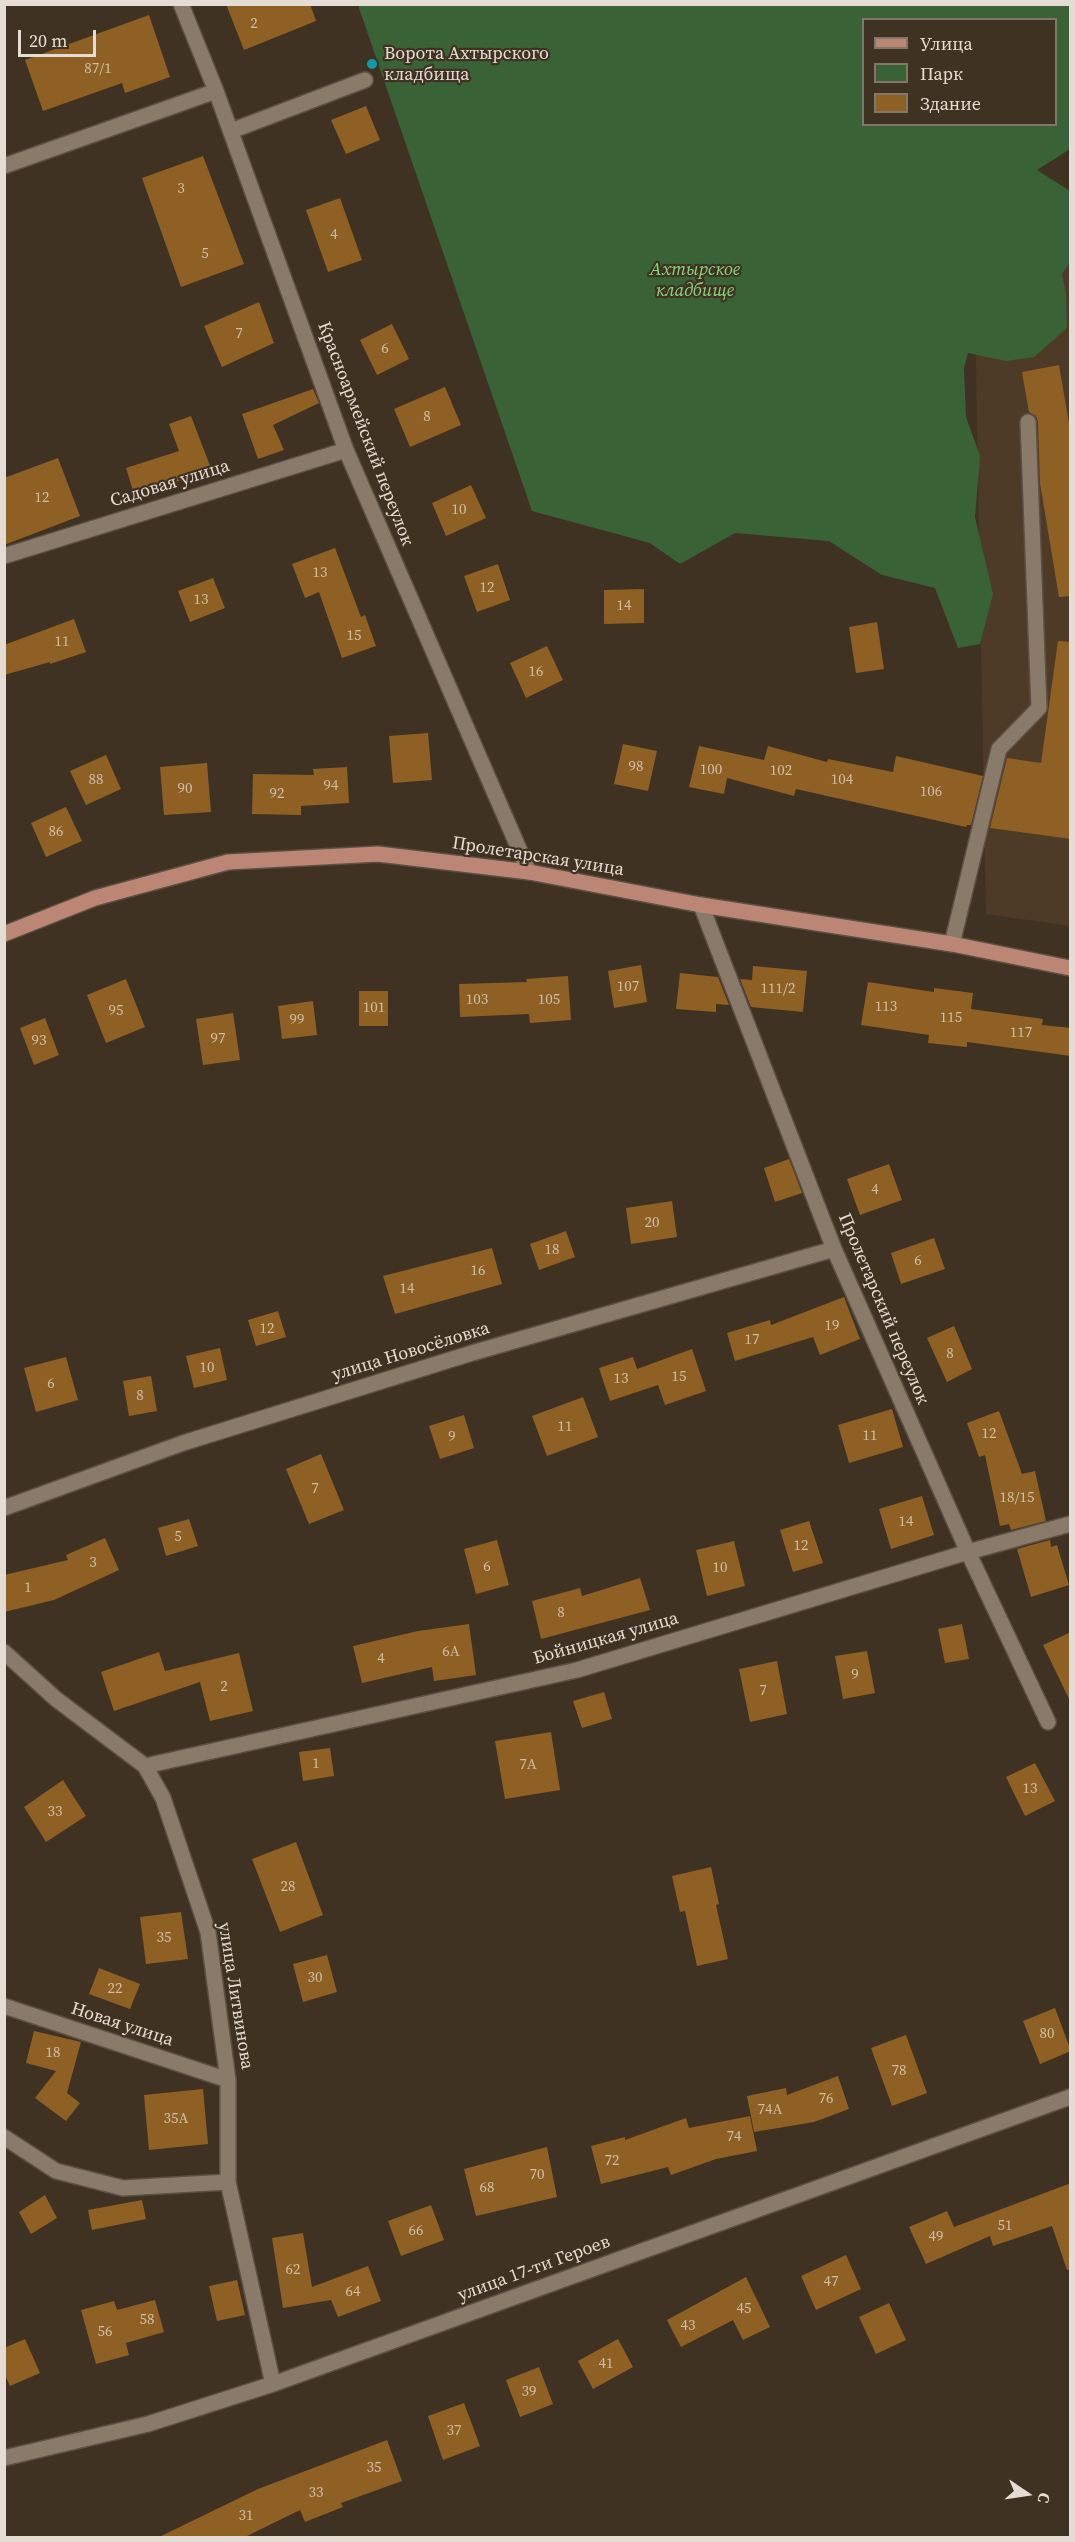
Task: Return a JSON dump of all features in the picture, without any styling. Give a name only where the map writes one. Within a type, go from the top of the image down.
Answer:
[{"type":"main road","name":"Пролетарская улица","points":[[4,934],[95,898],[228,862],[378,854],[529,872],[701,905],[952,944],[1071,968]]},
{"type":"street","name":"Красноармейский переулок","points":[[181,4],[216,90],[346,450],[529,872]]},
{"type":"street","points":[[231,131],[365,81]]},
{"type":"street","points":[[4,166],[216,90]]},
{"type":"street","points":[[952,944],[999,749],[1038,708],[1028,422]]},
{"type":"street","name":"Садовая улица","points":[[4,556],[346,450]]},
{"type":"street","name":"Пролетарский переулок","points":[[701,905],[834,1249],[968,1552],[1048,1722]]},
{"type":"street","name":"улица Новосёловка","points":[[4,1508],[183,1443],[472,1353],[834,1249]]},
{"type":"street","name":"Бойницкая улица","points":[[145,1766],[577,1670],[968,1552],[1071,1524]]},
{"type":"street","name":"улица Литвинова","points":[[4,1652],[56,1699],[145,1766],[163,1798],[208,1932],[228,2080],[228,2182],[273,2384]]},
{"type":"street","name":"Новая улица","points":[[4,2006],[228,2080]]},
{"type":"street","name":"улица 17-ти Героев","points":[[4,2458],[148,2424],[273,2384],[1071,2097]]},
{"type":"street","points":[[4,2137],[56,2171],[123,2188],[228,2182]]},
{"type":"shaded area","points":[[1070,224],[1070,926],[986,914],[974,253]]},
{"type":"green space","name":"Ахтырское кладбище","points":[[358,5],[1070,5],[1070,149],[1037,170],[1070,191],[1070,262],[1062,274],[1066,294],[1067,328],[1034,357],[1006,361],[968,353],[964,368],[966,417],[980,456],[975,517],[993,594],[980,644],[958,648],[935,588],[882,575],[829,541],[735,533],[680,564],[650,543],[532,511]]},
{"type":"building","points":[[226,4],[310,4],[316,21],[244,50]]},
{"type":"building","points":[[149,15],[170,77],[125,93],[122,83],[43,111],[25,60]]},
{"type":"building","points":[[366,106],[380,140],[346,154],[331,120]]},
{"type":"building","points":[[203,156],[244,264],[181,287],[142,178]]},
{"type":"building","points":[[340,198],[362,260],[328,272],[306,210]]},
{"type":"building","points":[[259,302],[274,343],[222,367],[204,326]]},
{"type":"building","points":[[392,324],[409,359],[377,375],[360,340]]},
{"type":"building","points":[[1059,365],[1071,435],[1071,596],[1059,597],[1040,483],[1038,422],[1036,416],[1029,412],[1022,372]]},
{"type":"building","points":[[445,387],[461,425],[410,447],[394,409]]},
{"type":"building","points":[[313,389],[319,403],[273,425],[284,450],[258,459],[242,414]]},
{"type":"building","points":[[191,416],[212,471],[134,494],[126,468],[179,451],[169,424]]},
{"type":"building","points":[[58,458],[80,516],[4,545],[4,478]]},
{"type":"building","points":[[471,485],[486,518],[446,536],[432,503]]},
{"type":"building","points":[[335,548],[361,617],[365,615],[376,646],[342,658],[319,592],[305,598],[292,564]]},
{"type":"building","points":[[498,564],[510,600],[477,612],[464,576]]},
{"type":"building","points":[[213,578],[225,608],[190,622],[178,591]]},
{"type":"building","points":[[644,589],[644,623],[604,624],[604,590]]},
{"type":"building","points":[[74,619],[86,652],[50,664],[50,662],[4,675],[4,645]]},
{"type":"building","points":[[877,622],[884,669],[856,673],[849,627]]},
{"type":"building","points":[[1058,641],[1071,642],[1071,839],[990,828],[1007,758],[1041,763]]},
{"type":"building","points":[[547,646],[563,680],[526,698],[510,663]]},
{"type":"building","points":[[428,733],[432,780],[393,783],[389,736]]},
{"type":"building","points":[[623,744],[657,751],[648,791],[614,784]]},
{"type":"building","points":[[699,746],[764,760],[768,746],[827,762],[828,759],[893,772],[896,756],[983,776],[971,825],[966,827],[796,789],[794,796],[727,778],[724,794],[689,787]]},
{"type":"building","points":[[106,755],[121,789],[86,805],[70,771]]},
{"type":"building","points":[[207,763],[211,812],[164,815],[160,767]]},
{"type":"building","points":[[347,767],[349,803],[301,806],[301,815],[252,814],[253,774],[314,775],[313,769]]},
{"type":"building","points":[[66,807],[82,841],[46,857],[31,823]]},
{"type":"building","points":[[641,965],[647,1002],[614,1008],[608,971]]},
{"type":"building","points":[[753,966],[807,971],[803,1012],[751,1007],[740,979],[752,980]]},
{"type":"building","points":[[680,973],[718,977],[729,1005],[716,1004],[716,1012],[676,1009]]},
{"type":"building","points":[[568,976],[571,1020],[530,1023],[529,1014],[460,1017],[459,984],[527,982],[526,979]]},
{"type":"building","points":[[126,979],[145,1027],[106,1043],[87,995]]},
{"type":"building","points":[[868,982],[934,992],[934,988],[973,993],[971,1009],[1043,1019],[1042,1025],[1071,1028],[1071,1056],[967,1042],[967,1047],[928,1043],[929,1035],[861,1025]]},
{"type":"building","points":[[359,991],[388,991],[388,1026],[359,1026]]},
{"type":"building","points":[[313,1001],[317,1035],[282,1039],[278,1006]]},
{"type":"building","points":[[233,1013],[240,1060],[203,1065],[196,1019]]},
{"type":"building","points":[[45,1018],[59,1055],[34,1065],[20,1028]]},
{"type":"building","points":[[789,1159],[802,1193],[775,1202],[764,1168]]},
{"type":"building","points":[[889,1164],[902,1200],[860,1215],[847,1179]]},
{"type":"building","points":[[672,1201],[677,1237],[631,1244],[626,1208]]},
{"type":"building","points":[[566,1231],[575,1257],[539,1270],[530,1244]]},
{"type":"building","points":[[934,1238],[945,1269],[901,1284],[891,1253]]},
{"type":"building","points":[[492,1248],[502,1284],[395,1314],[383,1276]]},
{"type":"building","points":[[844,1297],[860,1339],[820,1355],[813,1337],[735,1361],[727,1333],[770,1320],[771,1325]]},
{"type":"building","points":[[278,1311],[286,1337],[256,1346],[248,1320]]},
{"type":"building","points":[[954,1326],[972,1369],[947,1382],[927,1338]]},
{"type":"building","points":[[220,1348],[227,1380],[194,1388],[186,1356]]},
{"type":"building","points":[[692,1349],[706,1391],[665,1405],[658,1385],[610,1401],[599,1368],[633,1357],[637,1369]]},
{"type":"building","points":[[66,1357],[78,1400],[36,1412],[24,1368]]},
{"type":"building","points":[[151,1376],[157,1411],[129,1416],[123,1381]]},
{"type":"building","points":[[583,1397],[598,1437],[547,1456],[532,1416]]},
{"type":"building","points":[[892,1409],[903,1447],[849,1463],[838,1425]]},
{"type":"building","points":[[999,1411],[1022,1474],[1035,1471],[1046,1521],[1011,1530],[1009,1524],[1000,1526],[985,1455],[979,1457],[967,1423]]},
{"type":"building","points":[[464,1415],[474,1448],[440,1459],[429,1426]]},
{"type":"building","points":[[321,1454],[344,1510],[309,1524],[286,1469]]},
{"type":"building","points":[[922,1496],[934,1535],[891,1549],[879,1509]]},
{"type":"building","points":[[189,1519],[198,1546],[166,1556],[158,1528]]},
{"type":"building","points":[[809,1521],[823,1563],[793,1572],[780,1530]]},
{"type":"building","points":[[105,1538],[119,1570],[54,1600],[4,1612],[4,1575],[68,1560],[66,1555]]},
{"type":"building","points":[[497,1540],[509,1585],[476,1594],[464,1549]]},
{"type":"building","points":[[1050,1540],[1051,1547],[1057,1545],[1069,1585],[1031,1597],[1017,1549]]},
{"type":"building","points":[[734,1541],[745,1586],[707,1596],[696,1550]]},
{"type":"building","points":[[640,1578],[650,1610],[541,1639],[532,1601],[580,1588],[582,1596]]},
{"type":"building","points":[[469,1624],[476,1675],[434,1681],[432,1667],[362,1683],[353,1646],[418,1631]]},
{"type":"building","points":[[962,1624],[969,1659],[945,1663],[938,1629]]},
{"type":"building","points":[[1071,1632],[1071,1703],[1043,1645]]},
{"type":"building","points":[[867,1651],[875,1693],[843,1699],[835,1656]]},
{"type":"building","points":[[159,1652],[165,1671],[239,1653],[253,1711],[210,1721],[200,1682],[114,1711],[101,1672]]},
{"type":"building","points":[[777,1661],[787,1714],[750,1722],[739,1669]]},
{"type":"building","points":[[604,1692],[612,1719],[582,1728],[573,1701]]},
{"type":"building","points":[[551,1732],[560,1790],[505,1799],[495,1741]]},
{"type":"building","points":[[330,1748],[334,1776],[303,1781],[299,1752]]},
{"type":"building","points":[[1035,1763],[1055,1801],[1025,1816],[1006,1777]]},
{"type":"building","points":[[63,1780],[86,1816],[46,1842],[24,1807]]},
{"type":"building","points":[[296,1842],[323,1915],[280,1932],[252,1859]]},
{"type":"building","points":[[711,1867],[719,1904],[716,1905],[728,1959],[697,1966],[685,1911],[680,1912],[672,1876]]},
{"type":"building","points":[[181,1912],[188,1959],[146,1964],[140,1917]]},
{"type":"building","points":[[327,1955],[337,1992],[303,2002],[293,1964]]},
{"type":"building","points":[[99,1968],[140,1984],[130,2009],[89,1994]]},
{"type":"building","points":[[1055,2008],[1071,2051],[1040,2064],[1023,2021]]},
{"type":"building","points":[[34,2031],[81,2042],[67,2093],[80,2103],[66,2121],[35,2098],[56,2071],[26,2063]]},
{"type":"building","points":[[906,2035],[927,2093],[892,2106],[871,2048]]},
{"type":"building","points":[[838,2076],[849,2109],[814,2122],[754,2132],[747,2096],[786,2088],[787,2095]]},
{"type":"building","points":[[203,2089],[208,2144],[149,2150],[144,2095]]},
{"type":"building","points":[[750,2116],[757,2151],[716,2159],[671,2175],[668,2167],[601,2184],[591,2146],[625,2137],[625,2140],[686,2118],[689,2128]]},
{"type":"building","points":[[547,2147],[557,2197],[476,2216],[464,2169]]},
{"type":"building","points":[[1071,2183],[1071,2269],[1067,2270],[1052,2226],[993,2246],[990,2236],[926,2264],[909,2227],[947,2211],[954,2227]]},
{"type":"building","points":[[45,2195],[57,2218],[31,2234],[19,2212]]},
{"type":"building","points":[[142,2200],[146,2219],[92,2230],[88,2210]]},
{"type":"building","points":[[431,2205],[444,2240],[401,2256],[388,2221]]},
{"type":"building","points":[[303,2233],[312,2287],[368,2266],[381,2301],[338,2317],[331,2300],[283,2308],[272,2238]]},
{"type":"building","points":[[846,2255],[861,2289],[816,2310],[801,2276]]},
{"type":"building","points":[[746,2277],[770,2327],[743,2340],[733,2320],[681,2347],[667,2320]]},
{"type":"building","points":[[237,2280],[245,2315],[217,2321],[209,2286]]},
{"type":"building","points":[[155,2300],[164,2332],[126,2343],[129,2355],[96,2364],[81,2310],[114,2301],[117,2310]]},
{"type":"building","points":[[889,2303],[906,2340],[876,2354],[859,2317]]},
{"type":"building","points":[[25,2339],[40,2373],[10,2386],[4,2373],[4,2348]]},
{"type":"building","points":[[618,2339],[633,2367],[593,2389],[578,2361]]},
{"type":"building","points":[[539,2367],[553,2404],[520,2417],[506,2380]]},
{"type":"building","points":[[464,2403],[480,2446],[443,2460],[428,2416]]},
{"type":"building","points":[[387,2440],[402,2481],[341,2503],[343,2507],[305,2522],[300,2510],[243,2538],[157,2538],[258,2489]]},
{"type":"place","name":"Ворота Ахтырского кладбища","points":[[372,64]]}]
